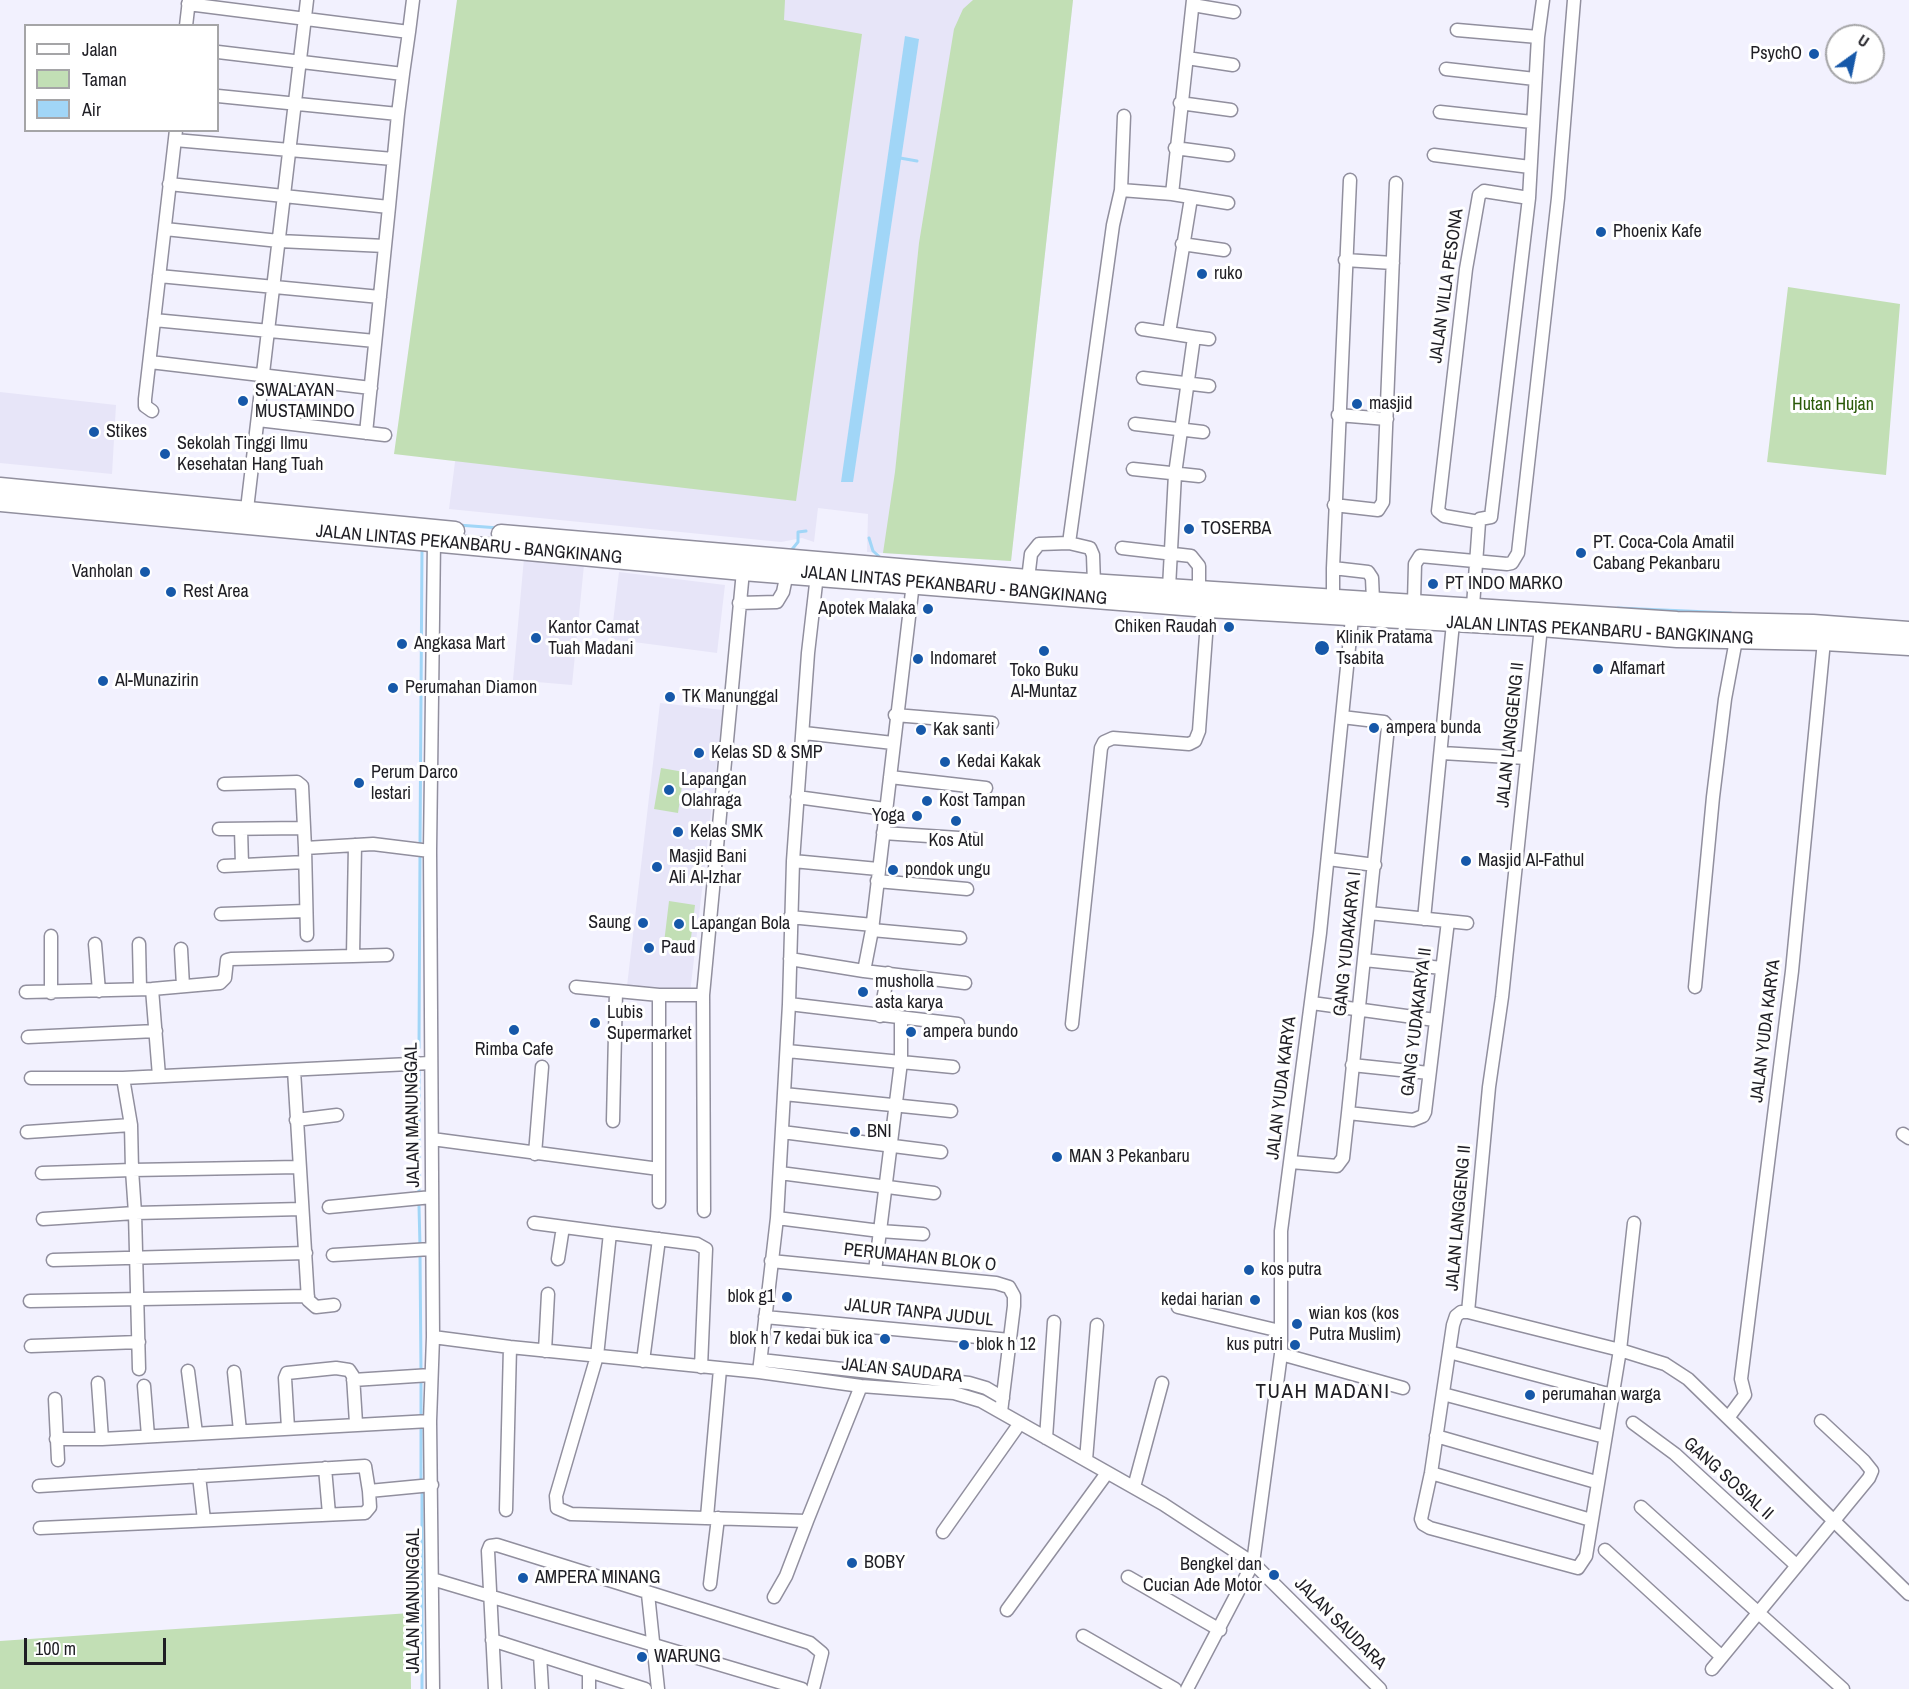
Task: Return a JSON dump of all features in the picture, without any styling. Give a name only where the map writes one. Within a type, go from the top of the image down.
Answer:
[{"type":"highway","name":"JALAN LINTAS PEKANBARU - BANGKINANG","points":[[0,487],[247,509],[440,536]]},
{"type":"highway","name":"JALAN LINTAS PEKANBARU - BANGKINANG","points":[[0,502],[564,546],[743,571],[1352,618],[1541,627],[1677,629],[1813,624],[1909,631]]},
{"type":"highway","name":"JALAN LINTAS PEKANBARU - BANGKINANG","points":[[590,549],[1094,584],[1473,606],[1677,629],[1736,640],[1824,641],[1909,646]]},
{"type":"street","points":[[247,509],[307,0]]},
{"type":"street","points":[[366,433],[393,159],[413,0]]},
{"type":"street","points":[[1473,606],[1474,561],[1479,522],[1480,519],[1491,517],[1528,198],[1538,36],[1543,0]]},
{"type":"street","points":[[1414,603],[1415,564],[1424,554],[1474,561],[1512,563],[1518,553],[1558,198],[1574,0]]},
{"type":"street","points":[[186,24],[189,2],[409,32]]},
{"type":"street","points":[[1172,194],[1175,148],[1193,3],[1234,12]]},
{"type":"street","points":[[1457,30],[1538,36]]},
{"type":"street","points":[[219,52],[403,74]]},
{"type":"street","points":[[1187,58],[1233,65]]},
{"type":"street","points":[[1446,69],[1535,79]]},
{"type":"street","points":[[219,96],[398,114]]},
{"type":"street","points":[[1180,103],[1231,110]]},
{"type":"street","points":[[1440,112],[1532,122]]},
{"type":"street","points":[[1069,543],[1113,225],[1121,190],[1124,116]]},
{"type":"street","points":[[152,411],[145,406],[145,399],[175,135],[289,150],[393,159]]},
{"type":"street","points":[[1175,148],[1228,155]]},
{"type":"street","points":[[1434,155],[1530,167]]},
{"type":"street","points":[[1333,598],[1334,505],[1350,180]]},
{"type":"street","points":[[1334,505],[1371,510],[1378,510],[1381,506],[1387,419],[1396,183]]},
{"type":"street","points":[[170,184],[389,207]]},
{"type":"street","points":[[1121,190],[1172,194],[1228,203]]},
{"type":"street","name":"JALAN VILLA PESONA","points":[[1479,522],[1444,516],[1438,511],[1466,269],[1480,193],[1484,191],[1528,198]]},
{"type":"street","points":[[1169,333],[1191,198]]},
{"type":"street","points":[[165,229],[279,241],[385,246]]},
{"type":"street","points":[[1182,244],[1224,250]]},
{"type":"street","points":[[1345,260],[1393,263]]},
{"type":"street","points":[[159,276],[380,297]]},
{"type":"street","points":[[154,320],[375,341]]},
{"type":"street","points":[[1142,329],[1209,339]]},
{"type":"street","points":[[1169,588],[1175,474],[1194,337]]},
{"type":"street","points":[[150,362],[371,388]]},
{"type":"street","points":[[1143,378],[1209,386]]},
{"type":"street","points":[[1338,415],[1387,419]]},
{"type":"street","points":[[258,420],[385,435]]},
{"type":"street","points":[[1135,424],[1203,432]]},
{"type":"street","points":[[1133,469],[1199,476]]},
{"type":"street","name":"JALAN MANUNGGAL","points":[[433,1689],[430,1421],[433,1337],[430,851],[440,536]]},
{"type":"street","points":[[1028,579],[1031,554],[1039,544],[1069,543],[1090,548],[1093,555],[1094,584]]},
{"type":"street","points":[[1122,548],[1186,554],[1196,560],[1199,566],[1199,590]]},
{"type":"street","points":[[1333,568],[1368,572],[1372,578],[1373,600]]},
{"type":"street","points":[[704,1211],[704,994],[743,571]]},
{"type":"street","points":[[740,603],[777,602],[783,592],[787,573]]},
{"type":"street","points":[[817,575],[808,653],[793,861],[787,1051],[777,1218],[760,1366],[969,1383],[986,1388],[1004,1398]]},
{"type":"street","points":[[864,971],[872,927],[895,715],[913,583]]},
{"type":"street","points":[[1072,1024],[1101,748],[1104,742],[1113,738],[1189,744],[1195,741],[1199,731],[1208,608]]},
{"type":"street","name":"JALAN YUDA KARYA","points":[[1187,1689],[1220,1630],[1253,1563],[1281,1354],[1281,1231],[1312,1003],[1352,618]]},
{"type":"street","points":[[1424,919],[1453,623]]},
{"type":"street","name":"JALAN LANGGENG II","points":[[1541,627],[1502,997],[1489,1087],[1468,1312],[1620,1350],[1665,1364],[1688,1379],[1909,1594]]},
{"type":"street","points":[[1695,987],[1725,699],[1736,640]]},
{"type":"street","name":"JALAN YUDA KARYA","points":[[1728,1418],[1745,1395],[1741,1378],[1792,971],[1824,641]]},
{"type":"street","points":[[895,715],[992,723]]},
{"type":"street","name":"GANG YUDAKARYA I","points":[[1291,1162],[1337,1166],[1343,1158],[1388,727],[1384,722],[1342,717]]},
{"type":"street","points":[[804,733],[893,743]]},
{"type":"street","points":[[1442,753],[1526,758]]},
{"type":"street","points":[[890,777],[986,788]]},
{"type":"street","points":[[224,784],[297,782],[302,786],[307,935]]},
{"type":"street","points":[[797,797],[885,809]]},
{"type":"street","points":[[219,829],[302,828]]},
{"type":"street","points":[[241,829],[242,865]]},
{"type":"street","points":[[883,833],[974,839]]},
{"type":"street","points":[[353,956],[355,844]]},
{"type":"street","points":[[304,848],[373,844],[430,851]]},
{"type":"street","points":[[1328,859],[1375,865]]},
{"type":"street","points":[[793,861],[967,889]]},
{"type":"street","points":[[224,866],[305,862]]},
{"type":"street","points":[[220,914],[306,911]]},
{"type":"street","points":[[1369,913],[1467,923]]},
{"type":"street","points":[[790,917],[960,938]]},
{"type":"street","name":"GANG YUDAKARYA II","points":[[1348,1113],[1413,1120],[1423,1116],[1448,921]]},
{"type":"street","points":[[51,936],[51,993]]},
{"type":"street","points":[[95,944],[99,991]]},
{"type":"street","points":[[139,944],[156,1031],[159,1076]]},
{"type":"street","points":[[182,949],[183,986]]},
{"type":"street","points":[[26,992],[99,991],[220,983],[225,978],[227,960],[231,959],[387,955]]},
{"type":"street","points":[[790,959],[864,971],[919,975],[965,983]]},
{"type":"street","points":[[1364,960],[1442,968]]},
{"type":"street","points":[[880,1016],[888,973]]},
{"type":"street","points":[[576,987],[658,995],[704,994]]},
{"type":"street","points":[[613,1121],[616,991]]},
{"type":"street","points":[[658,995],[659,1203]]},
{"type":"street","points":[[1312,1003],[1436,1020]]},
{"type":"street","points":[[789,1004],[958,1024]]},
{"type":"street","points":[[875,1271],[901,1062],[901,1018]]},
{"type":"street","points":[[28,1036],[156,1031]]},
{"type":"street","points":[[787,1051],[953,1067]]},
{"type":"street","points":[[31,1078],[123,1078],[430,1063]]},
{"type":"street","points":[[1352,1065],[1429,1073]]},
{"type":"street","points":[[535,1154],[542,1067]]},
{"type":"street","points":[[294,1070],[308,1296],[310,1304],[316,1307],[334,1305]]},
{"type":"street","points":[[123,1078],[131,1125],[140,1369]]},
{"type":"street","points":[[784,1094],[951,1111]]},
{"type":"street","points":[[296,1120],[337,1115]]},
{"type":"street","points":[[27,1132],[131,1125]]},
{"type":"street","points":[[782,1132],[941,1152]]},
{"type":"street","points":[[432,1139],[659,1169]]},
{"type":"street","points":[[42,1173],[300,1167]]},
{"type":"street","points":[[780,1173],[934,1193]]},
{"type":"street","points":[[329,1207],[432,1197]]},
{"type":"street","points":[[43,1219],[135,1213],[302,1209]]},
{"type":"street","points":[[777,1218],[923,1234]]},
{"type":"street","points":[[534,1223],[697,1244],[706,1249],[701,1367]]},
{"type":"street","points":[[1468,1312],[1461,1312],[1456,1316],[1431,1473],[1421,1519],[1423,1524],[1430,1528],[1578,1568],[1586,1556],[1596,1482],[1620,1350],[1634,1223]]},
{"type":"street","points":[[558,1259],[562,1227]]},
{"type":"street","points":[[610,1233],[597,1356],[556,1496],[557,1508],[570,1514],[807,1521]]},
{"type":"street","points":[[644,1361],[659,1239]]},
{"type":"street","points":[[333,1255],[431,1249]]},
{"type":"street","points":[[53,1260],[306,1253]]},
{"type":"street","name":"PERUMAHAN BLOK O","points":[[771,1261],[996,1283],[1009,1287],[1014,1296],[1010,1340]]},
{"type":"street","points":[[545,1351],[549,1294]]},
{"type":"street","points":[[30,1301],[308,1296]]},
{"type":"street","points":[[1178,1307],[1280,1331]]},
{"type":"street","name":"JALUR TANPA JUDUL","points":[[765,1317],[1010,1340],[1001,1412]]},
{"type":"street","points":[[1047,1438],[1054,1322]]},
{"type":"street","points":[[1086,1460],[1096,1325]]},
{"type":"street","name":"JALAN SAUDARA","points":[[433,1337],[720,1370],[760,1366],[861,1386],[954,1394],[981,1401],[1134,1487],[1253,1563],[1380,1689]]},
{"type":"street","points":[[31,1346],[139,1342]]},
{"type":"street","points":[[506,1510],[510,1347]]},
{"type":"street","points":[[1449,1352],[1612,1395]]},
{"type":"street","points":[[1281,1354],[1403,1388]]},
{"type":"street","points":[[288,1428],[285,1378],[287,1373],[344,1368],[349,1370],[353,1380],[356,1423]]},
{"type":"street","points":[[710,1584],[720,1370]]},
{"type":"street","points":[[188,1371],[196,1433]]},
{"type":"street","points":[[234,1372],[240,1431]]},
{"type":"street","points":[[353,1380],[431,1375]]},
{"type":"street","points":[[901,1390],[902,1376]]},
{"type":"street","points":[[98,1383],[102,1439]]},
{"type":"street","points":[[1134,1487],[1162,1383]]},
{"type":"street","points":[[144,1386],[148,1436]]},
{"type":"street","points":[[774,1597],[786,1576],[861,1386]]},
{"type":"street","points":[[1443,1394],[1605,1437]]},
{"type":"street","points":[[56,1400],[58,1460]]},
{"type":"street","points":[[56,1439],[102,1439],[356,1423],[430,1421]]},
{"type":"street","points":[[1712,1669],[1869,1478],[1872,1471],[1821,1421]]},
{"type":"street","points":[[943,1532],[1020,1423]]},
{"type":"street","name":"GANG SOSIAL II","points":[[1633,1423],[1675,1454],[1796,1565]]},
{"type":"street","points":[[1436,1436],[1596,1482]]},
{"type":"street","points":[[39,1486],[365,1466],[370,1507],[365,1513],[40,1528]]},
{"type":"street","points":[[325,1468],[329,1514]]},
{"type":"street","points":[[1007,1611],[1107,1473]]},
{"type":"street","points":[[1431,1473],[1591,1520]]},
{"type":"street","points":[[199,1476],[204,1520]]},
{"type":"street","points":[[369,1491],[432,1485]]},
{"type":"street","points":[[1641,1507],[1843,1689]]},
{"type":"street","points":[[495,1689],[488,1551],[490,1546],[497,1545],[818,1647],[822,1653],[822,1660],[813,1689]]},
{"type":"street","points":[[1605,1550],[1722,1657]]},
{"type":"street","points":[[1128,1577],[1220,1630]]},
{"type":"street","points":[[432,1579],[489,1594],[802,1689]]},
{"type":"street","points":[[648,1594],[658,1689]]},
{"type":"street","points":[[1083,1636],[1175,1689]]},
{"type":"street","points":[[492,1640],[638,1688]]},
{"type":"street","points":[[540,1655],[542,1689]]},
{"type":"street","points":[[589,1671],[589,1689]]},
{"type":"shaded area","points":[[511,0],[1073,0],[1011,561],[867,552],[868,514],[818,508],[814,542],[802,538],[781,542],[449,509],[505,69]]},
{"type":"shaded area","points":[[0,392],[116,405],[112,474],[0,463]]},
{"type":"shaded area","points":[[524,558],[584,565],[572,685],[513,680]]},
{"type":"shaded area","points":[[619,572],[725,585],[717,653],[611,639]]},
{"type":"shaded area","points":[[660,703],[723,710],[690,993],[627,986]]},
{"type":"green space","points":[[457,0],[785,0],[784,20],[862,34],[796,501],[394,454]]},
{"type":"green space","points":[[973,0],[1073,0],[1011,561],[883,553],[895,472],[919,243],[954,29],[963,9]]},
{"type":"green space","name":"Hutan Hujan","points":[[1788,287],[1900,304],[1886,475],[1767,462]]},
{"type":"green space","name":"Lapangan Olahraga","points":[[661,768],[684,772],[678,813],[654,809]]},
{"type":"green space","name":"Lapangan Bola","points":[[669,901],[695,905],[690,946],[664,943]]},
{"type":"green space","points":[[410,1613],[411,1689],[0,1689],[0,1641]]},
{"type":"water","points":[[905,36],[919,39],[853,482],[841,482]]},
{"type":"waterway","points":[[900,158],[917,161]]},
{"type":"waterway","points":[[458,525],[499,528]]},
{"type":"waterway","points":[[789,553],[798,542],[798,532],[806,531]]},
{"type":"waterway","points":[[869,538],[873,551],[882,559]]},
{"type":"waterway","points":[[420,847],[422,548]]},
{"type":"waterway","points":[[1618,608],[1731,613]]},
{"type":"waterway","points":[[419,1048],[420,854]]},
{"type":"waterway","points":[[419,1067],[419,1191]]},
{"type":"waterway","points":[[419,1206],[420,1246]]},
{"type":"waterway","points":[[420,1253],[421,1372]]},
{"type":"waterway","points":[[421,1379],[421,1417]]},
{"type":"waterway","points":[[421,1424],[421,1479]]},
{"type":"waterway","points":[[422,1491],[422,1689]]},
{"type":"place","name":"PsychO","points":[[1814,54]]},
{"type":"place","name":"Phoenix Kafe","points":[[1601,232]]},
{"type":"place","name":"ruko","points":[[1202,274]]},
{"type":"place","name":"SWALAYAN MUSTAMINDO","points":[[243,401]]},
{"type":"place","name":"masjid","points":[[1357,404]]},
{"type":"place","name":"Stikes","points":[[94,432]]},
{"type":"place","name":"Sekolah Tinggi Ilmu Kesehatan Hang Tuah","points":[[165,454]]},
{"type":"place","name":"TOSERBA","points":[[1189,529]]},
{"type":"place","name":"PT. Coca-Cola Amatil Cabang Pekanbaru","points":[[1581,553]]},
{"type":"place","name":"Vanholan","points":[[145,572]]},
{"type":"place","name":"PT INDO MARKO","points":[[1433,584]]},
{"type":"place","name":"Rest Area","points":[[171,592]]},
{"type":"place","name":"Apotek Malaka","points":[[928,609]]},
{"type":"place","name":"Chiken Raudah","points":[[1229,627]]},
{"type":"place","name":"Kantor Camat Tuah Madani","points":[[536,638]]},
{"type":"place","name":"Angkasa Mart","points":[[402,644]]},
{"type":"place","name":"Klinik Pratama Tsabita","points":[[1322,648]]},
{"type":"place","name":"Toko Buku Al-Muntaz","points":[[1044,651]]},
{"type":"place","name":"Indomaret","points":[[918,659]]},
{"type":"place","name":"Alfamart","points":[[1598,669]]},
{"type":"place","name":"Al-Munazirin","points":[[103,681]]},
{"type":"place","name":"Perumahan Diamon","points":[[393,688]]},
{"type":"place","name":"TK Manunggal","points":[[670,697]]},
{"type":"place","name":"ampera bunda","points":[[1374,728]]},
{"type":"place","name":"Kak santi","points":[[921,730]]},
{"type":"place","name":"Kelas SD & SMP","points":[[699,753]]},
{"type":"place","name":"Kedai Kakak","points":[[945,762]]},
{"type":"place","name":"Perum Darco lestari","points":[[359,783]]},
{"type":"place","name":"Lapangan Olahraga","points":[[669,790]]},
{"type":"place","name":"Kost Tampan","points":[[927,801]]},
{"type":"place","name":"Yoga","points":[[917,816]]},
{"type":"place","name":"Kos Atul","points":[[956,821]]},
{"type":"place","name":"Kelas SMK","points":[[678,832]]},
{"type":"place","name":"Masjid Al-Fathul","points":[[1466,861]]},
{"type":"place","name":"Masjid Bani Ali Al-Izhar","points":[[657,867]]},
{"type":"place","name":"pondok ungu","points":[[893,870]]},
{"type":"place","name":"Saung","points":[[643,923]]},
{"type":"place","name":"Lapangan Bola","points":[[679,924]]},
{"type":"place","name":"Paud","points":[[649,948]]},
{"type":"place","name":"musholla asta karya","points":[[863,992]]},
{"type":"place","name":"Lubis Supermarket","points":[[595,1023]]},
{"type":"place","name":"Rimba Cafe","points":[[514,1030]]},
{"type":"place","name":"ampera bundo","points":[[911,1032]]},
{"type":"place","name":"BNI","points":[[855,1132]]},
{"type":"place","name":"MAN 3 Pekanbaru","points":[[1057,1157]]},
{"type":"place","name":"kos putra","points":[[1249,1270]]},
{"type":"place","name":"blok g1","points":[[787,1297]]},
{"type":"place","name":"kedai harian","points":[[1255,1300]]},
{"type":"place","name":"wian kos (kos Putra Muslim)","points":[[1297,1324]]},
{"type":"place","name":"blok h 7 kedai buk ica","points":[[885,1339]]},
{"type":"place","name":"blok h 12","points":[[964,1345]]},
{"type":"place","name":"kus putri","points":[[1295,1345]]},
{"type":"place","name":"perumahan warga","points":[[1530,1395]]},
{"type":"place","name":"BOBY","points":[[852,1563]]},
{"type":"place","name":"Bengkel dan Cucian Ade Motor","points":[[1274,1575]]},
{"type":"place","name":"AMPERA MINANG","points":[[523,1578]]},
{"type":"place","name":"WARUNG","points":[[642,1657]]},
{"type":"district","name":"TUAH MADANI","points":[[1323,1392]]}]
